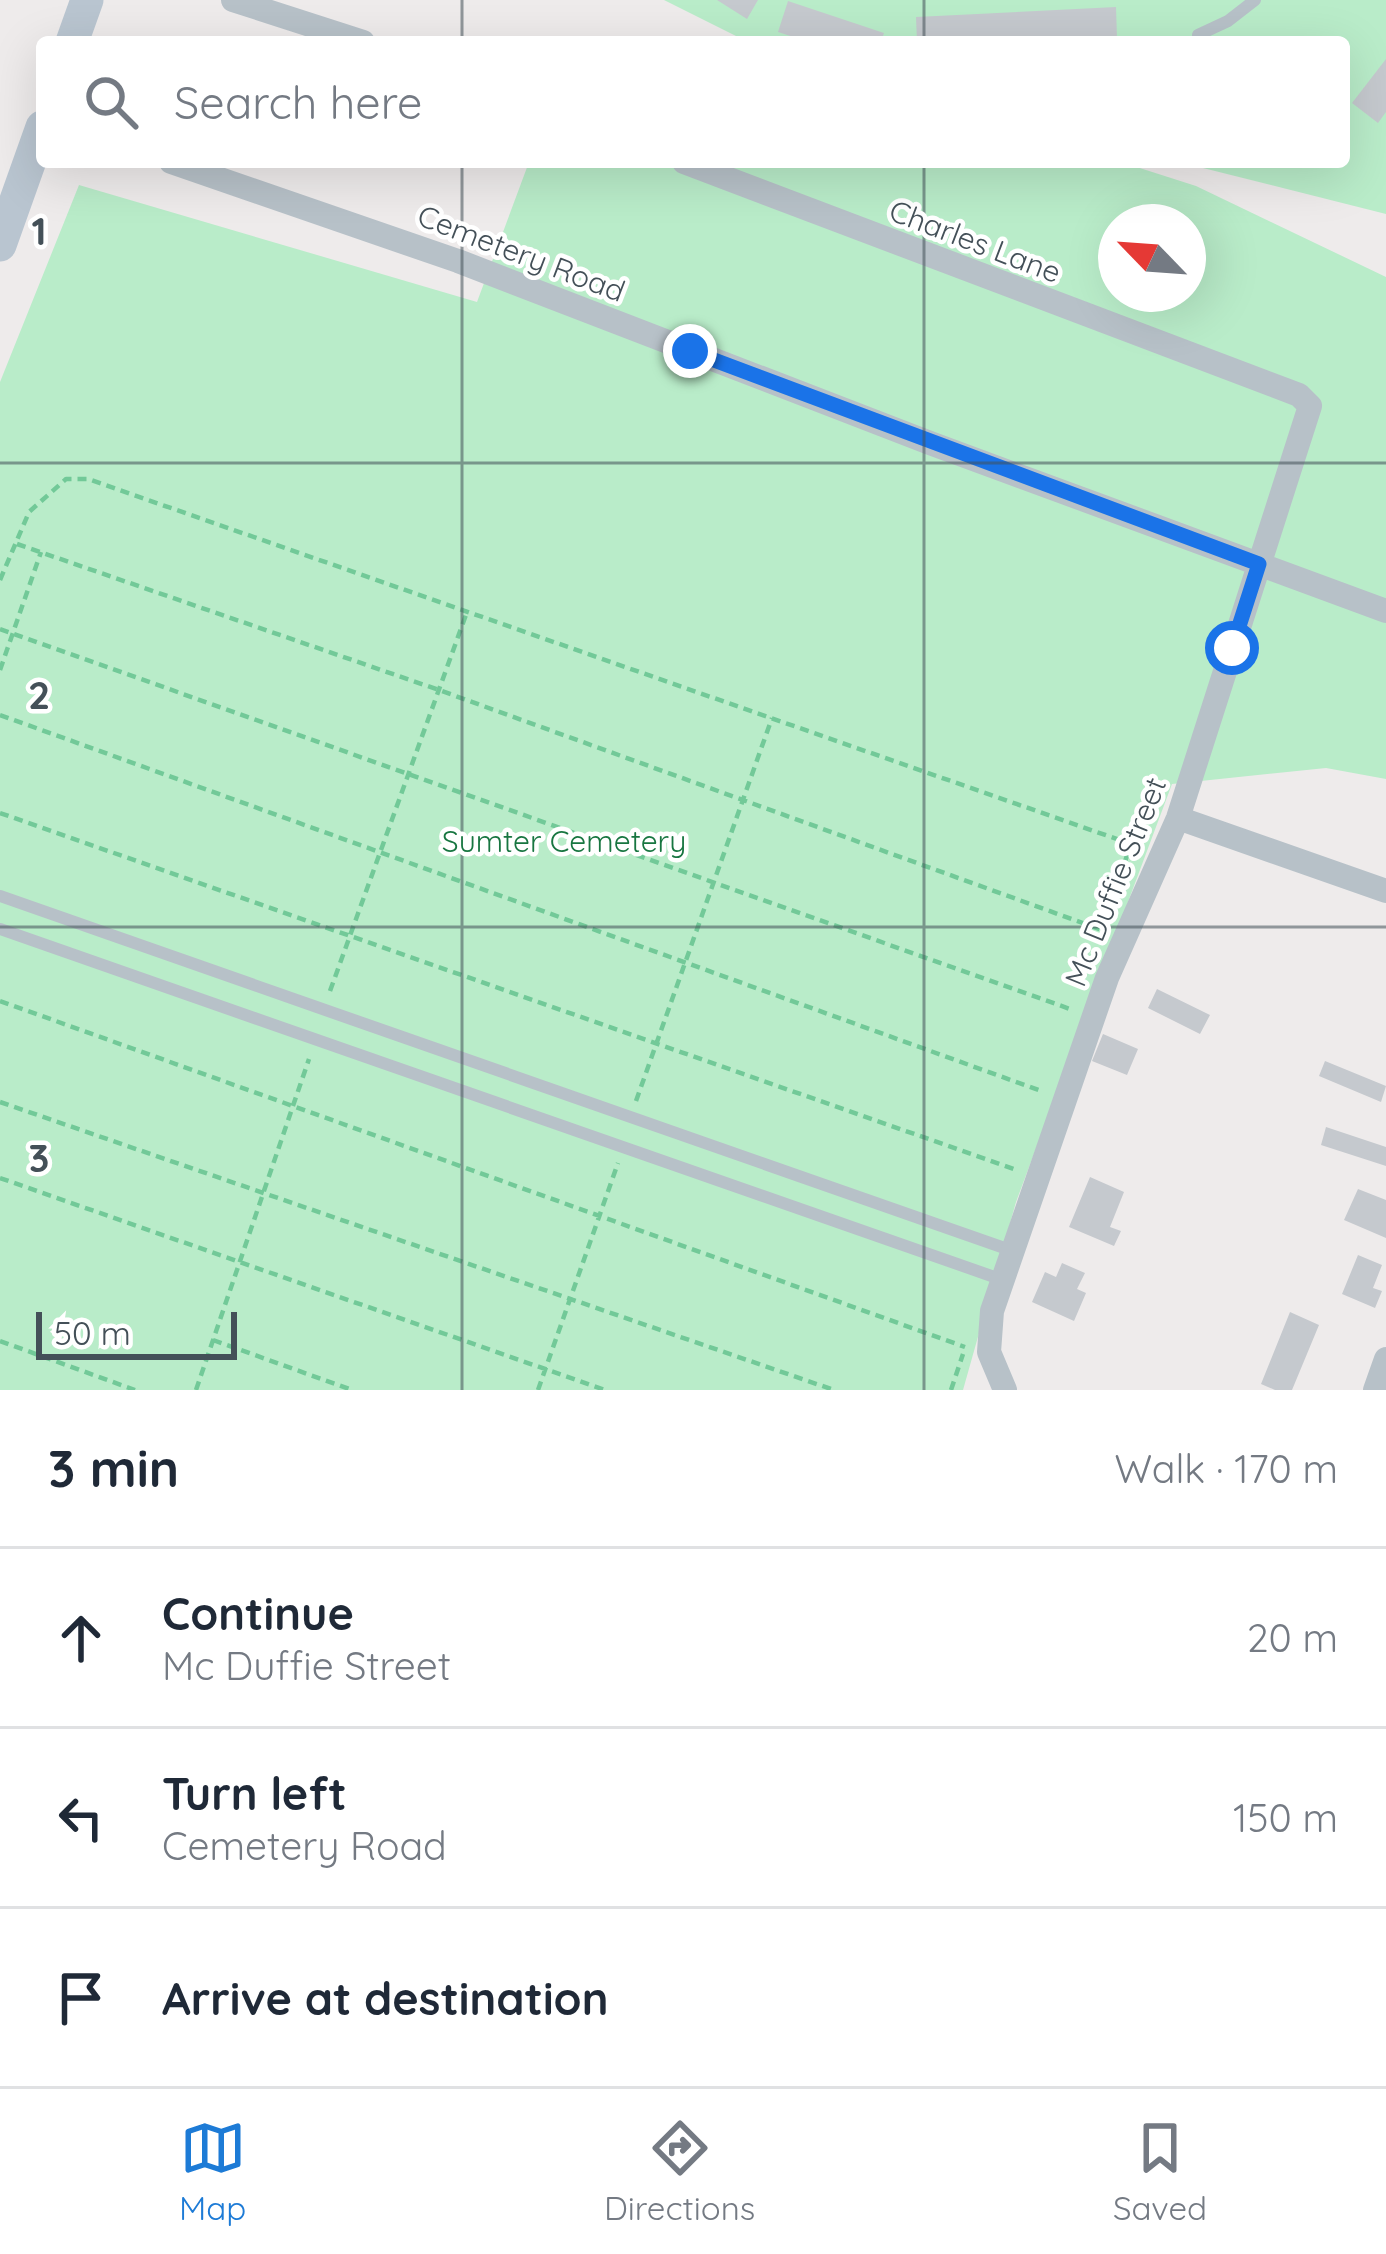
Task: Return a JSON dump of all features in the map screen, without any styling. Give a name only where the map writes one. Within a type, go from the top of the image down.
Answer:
[{"type":"street","points":[[74,36],[87,0]]},
{"type":"street","points":[[233,0],[344,36]]},
{"type":"street","points":[[0,244],[36,144]]},
{"type":"street","name":"Cemetery Road","points":[[188,168],[458,261],[930,443],[1386,611]]},
{"type":"street","name":"Charles Lane","points":[[700,168],[1298,395],[1310,406]]},
{"type":"street","name":"Mc Duffie Street","points":[[1002,1384],[989,1352],[988,1335],[1004,1280],[1107,977],[1178,818],[1310,406]]},
{"type":"street","points":[[1178,818],[1386,891]]},
{"type":"street","points":[[1375,1390],[1386,1359]]},
{"type":"lane","points":[[1198,35],[1228,21],[1255,0]]},
{"type":"lane","points":[[0,896],[1014,1251]]},
{"type":"lane","points":[[0,929],[1004,1280]]},
{"type":"path","points":[[0,580],[29,512],[66,479],[88,479],[1130,844]]},
{"type":"path","points":[[16,543],[1102,930]]},
{"type":"path","points":[[0,670],[41,552]]},
{"type":"path","points":[[0,629],[1076,1010]]},
{"type":"path","points":[[0,715],[1048,1094]]},
{"type":"path","points":[[630,1117],[772,718]]},
{"type":"path","points":[[0,813],[1022,1172]]},
{"type":"path","points":[[0,1001],[965,1347]]},
{"type":"path","points":[[0,1102],[834,1390]]},
{"type":"path","points":[[538,1390],[624,1147]]},
{"type":"path","points":[[0,1178],[605,1390]]},
{"type":"path","points":[[213,1340],[352,1390]]},
{"type":"path","points":[[0,1341],[134,1390]]},
{"type":"green space","points":[[664,0],[1386,0],[1386,214],[1203,168],[1350,168],[1350,36],[736,36]]},
{"type":"green space","name":"Sumter Cemetery","points":[[527,168],[1140,168],[1196,186],[1386,277],[1386,779],[1326,768],[1172,784],[1016,1202],[963,1390],[0,1390],[0,382],[79,185],[477,302]]},
{"type":"building","points":[[717,0],[758,0],[747,19]]},
{"type":"building","points":[[788,1],[884,33],[790,36],[778,32]]},
{"type":"building","points":[[1116,7],[1117,36],[917,36],[916,17]]},
{"type":"building","points":[[1386,59],[1386,112],[1378,123],[1352,103]]},
{"type":"building","points":[[1157,989],[1210,1015],[1200,1034],[1148,1008]]},
{"type":"building","points":[[1103,1034],[1138,1049],[1127,1075],[1092,1061]]},
{"type":"building","points":[[1325,1061],[1386,1086],[1381,1102],[1319,1076]]},
{"type":"building","points":[[1326,1127],[1386,1147],[1386,1166],[1321,1145]]},
{"type":"building","points":[[1090,1177],[1124,1192],[1110,1227],[1121,1231],[1114,1246],[1069,1227]]},
{"type":"building","points":[[1358,1189],[1386,1200],[1386,1238],[1344,1220]]},
{"type":"building","points":[[1358,1255],[1382,1265],[1373,1288],[1382,1291],[1375,1308],[1342,1294]]},
{"type":"building","points":[[1062,1263],[1085,1273],[1077,1289],[1086,1293],[1074,1321],[1032,1302],[1045,1272],[1056,1277]]},
{"type":"building","points":[[1290,1312],[1319,1325],[1292,1390],[1275,1390],[1261,1384]]},
{"type":"route","points":[[690,351],[1259,564],[1232,648]]}]
